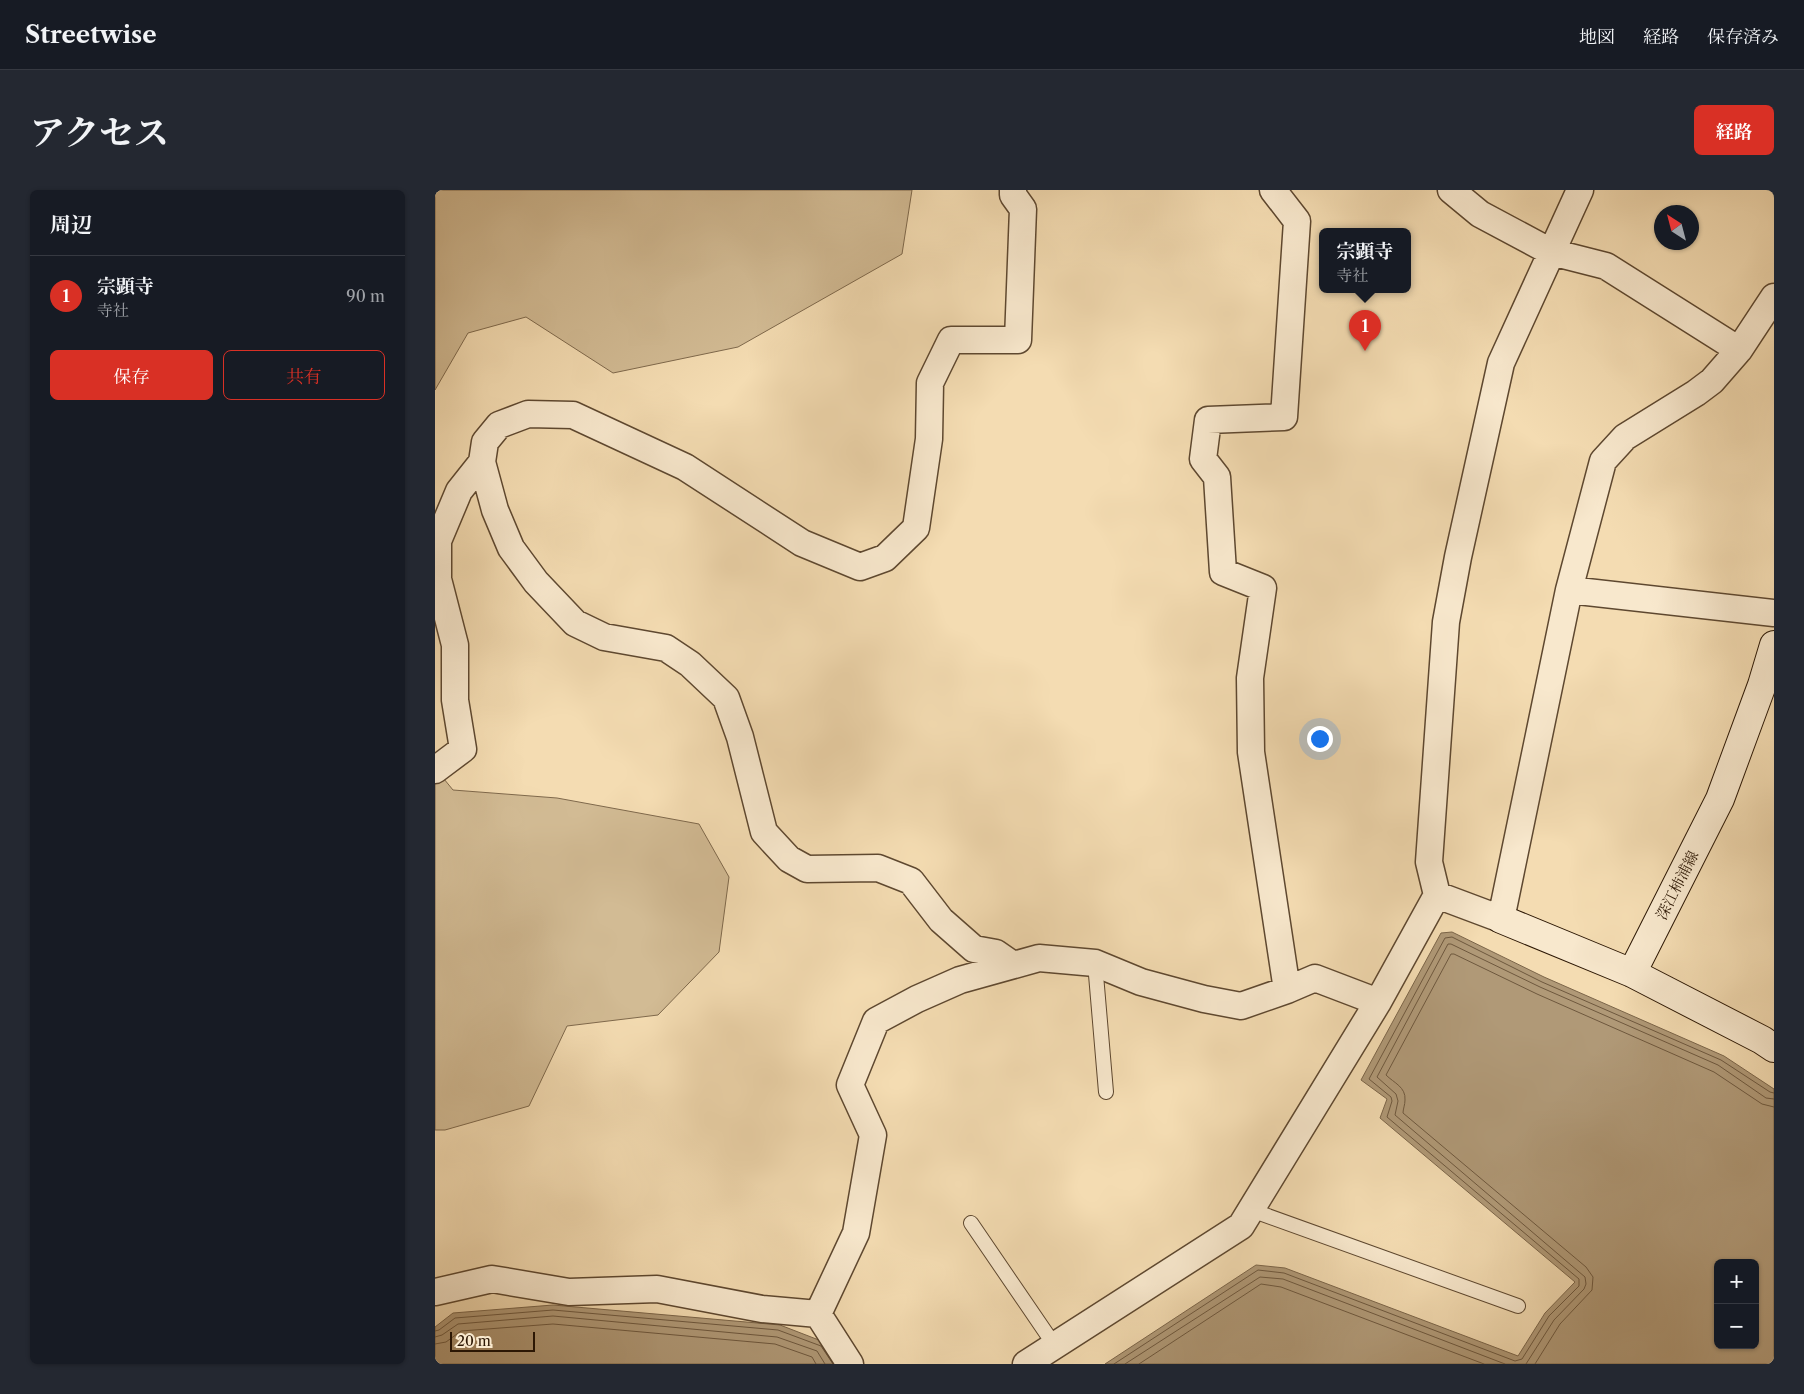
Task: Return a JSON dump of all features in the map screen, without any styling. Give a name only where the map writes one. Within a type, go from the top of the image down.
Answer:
[{"type":"main road","name":"深江柿浦線","points":[[1632,973],[1721,799],[1762,685],[1774,645]]},
{"type":"main road","points":[[1501,919],[1632,973],[1774,1048]]},
{"type":"street","points":[[1013,190],[1013,195],[1023,209],[1018,340],[951,340],[930,383],[929,439],[916,528],[885,558],[860,567],[802,543],[685,468],[573,415],[528,414],[499,425],[485,442],[482,462],[495,510],[511,548],[536,582],[575,623],[604,637],[666,648],[690,664],[726,698],[740,737],[764,832],[789,859],[807,869],[878,868],[911,881],[941,920],[974,949],[996,953],[1013,966]]},
{"type":"street","points":[[1273,190],[1297,221],[1284,417],[1208,420],[1203,460],[1217,477],[1223,572],[1263,588],[1250,678],[1251,752],[1287,990]]},
{"type":"street","points":[[1451,190],[1480,214],[1551,252],[1606,266],[1739,350]]},
{"type":"street","points":[[1026,1364],[1241,1226],[1378,1002],[1437,895],[1429,862],[1446,622],[1458,557],[1501,363],[1579,190]]},
{"type":"street","points":[[1437,895],[1501,919],[1569,590],[1603,461],[1625,437],[1712,381],[1739,350],[1774,297]]},
{"type":"street","points":[[435,770],[463,750],[455,700],[455,645],[438,579],[438,541],[459,491],[482,462]]},
{"type":"street","points":[[1569,590],[1774,613]]},
{"type":"street","points":[[817,1314],[855,1233],[873,1135],[850,1085],[876,1021],[959,980],[1039,958],[1095,963],[1141,982],[1205,999],[1241,1006],[1315,978],[1378,1002]]},
{"type":"street","points":[[435,1292],[493,1279],[569,1292],[657,1289],[762,1308],[817,1314]]},
{"type":"street","points":[[817,1314],[850,1364]]},
{"type":"lane","points":[[1095,963],[1106,1092]]},
{"type":"lane","points":[[1251,1210],[1518,1306]]},
{"type":"lane","points":[[971,1223],[1055,1346]]},
{"type":"shaded area","points":[[435,190],[912,190],[902,254],[738,347],[613,373],[526,317],[468,333],[435,390]]},
{"type":"shaded area","points":[[435,768],[453,790],[557,798],[699,824],[729,877],[719,952],[658,1015],[567,1026],[529,1106],[445,1130],[435,1130]]},
{"type":"water","points":[[1452,932],[1544,977],[1724,1056],[1774,1089],[1774,1364],[1105,1364],[1256,1265],[1285,1268],[1518,1356],[1545,1313],[1575,1282],[1380,1118],[1387,1099],[1361,1080],[1441,933]]},
{"type":"water","points":[[553,1305],[780,1325],[824,1342],[839,1364],[435,1364],[435,1327],[453,1313]]},
{"type":"place","name":"宗顕寺","points":[[1365,351]]}]
